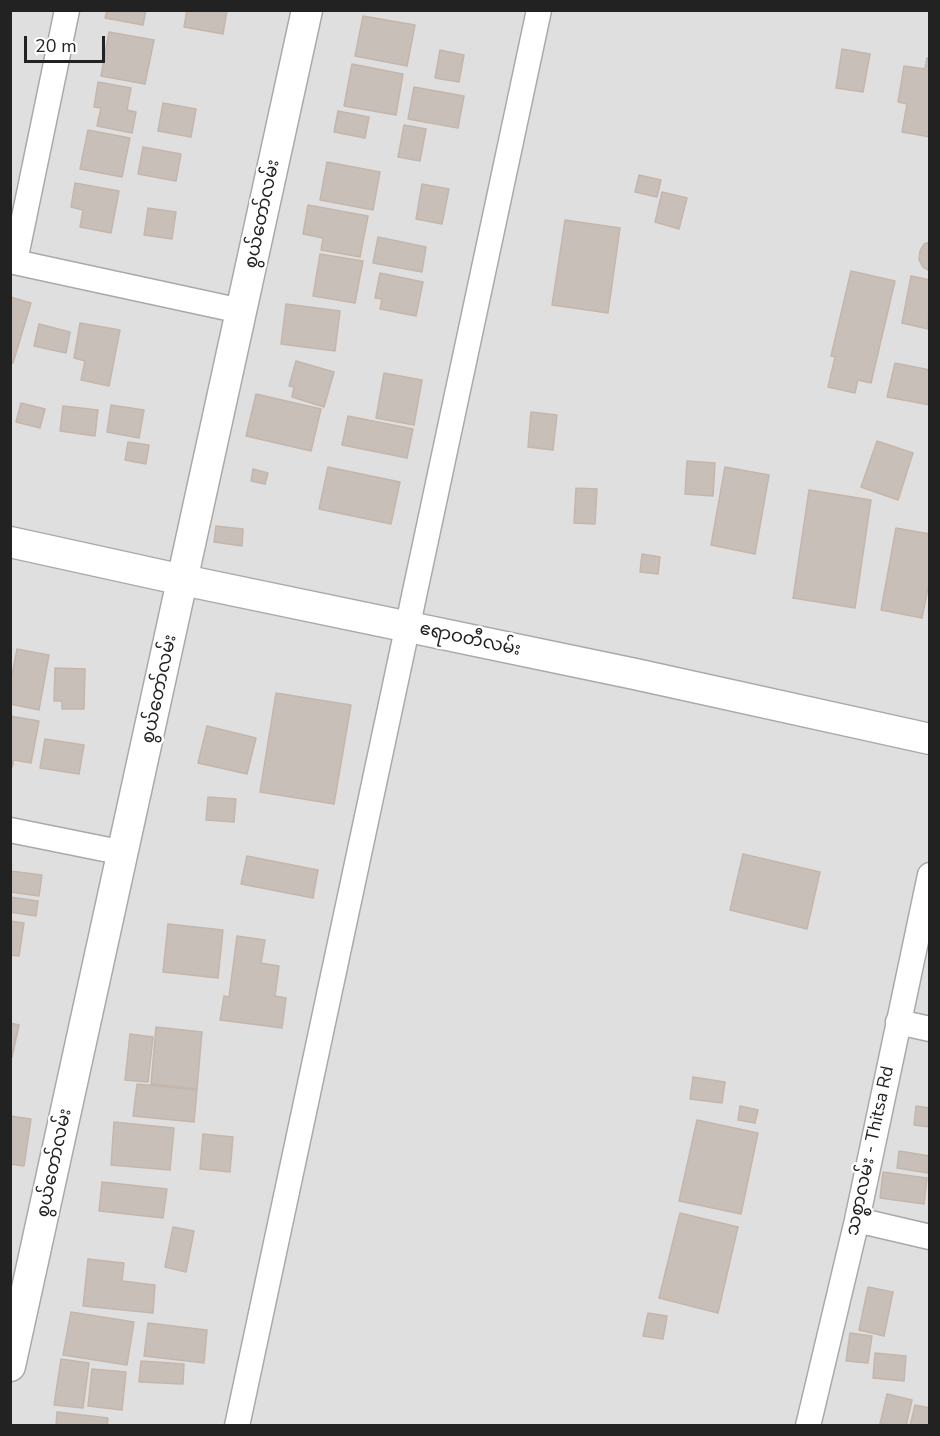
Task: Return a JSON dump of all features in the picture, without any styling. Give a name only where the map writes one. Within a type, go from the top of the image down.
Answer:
[{"type":"street","points":[[67,10],[13,261],[241,311]]},
{"type":"street","name":"စွယ်တော်လမ်း","points":[[10,1366],[307,10]]},
{"type":"street","points":[[237,1425],[539,10]]},
{"type":"street","name":"ဧရာဝတီလမ်း","points":[[10,542],[930,739]]},
{"type":"street","points":[[10,830],[124,853]]},
{"type":"street","name":"သစ္စာလမ်း - Thitsa Rd","points":[[808,1425],[857,1220],[930,875]]},
{"type":"street","points":[[898,1022],[930,1029]]},
{"type":"street","points":[[857,1220],[930,1237]]},
{"type":"shaded area","points":[[11,11],[929,11],[929,1425],[11,1425]]},
{"type":"building","points":[[107,10],[146,10],[143,25],[105,18]]},
{"type":"building","points":[[187,10],[227,10],[223,34],[184,27]]},
{"type":"building","points":[[363,16],[415,25],[407,66],[355,56]]},
{"type":"building","points":[[109,32],[154,40],[145,84],[101,76]]},
{"type":"building","points":[[842,49],[870,54],[863,92],[836,88]]},
{"type":"building","points":[[440,50],[464,55],[459,82],[435,78]]},
{"type":"building","points":[[927,58],[930,58],[930,137],[902,132],[907,104],[898,102],[904,66],[925,69]]},
{"type":"building","points":[[352,64],[403,74],[396,115],[344,106]]},
{"type":"building","points":[[98,82],[131,88],[127,110],[136,112],[132,133],[97,126],[101,108],[94,107]]},
{"type":"building","points":[[414,87],[464,96],[458,128],[408,119]]},
{"type":"building","points":[[163,103],[196,109],[191,137],[158,131]]},
{"type":"building","points":[[338,111],[369,117],[365,138],[334,132]]},
{"type":"building","points":[[404,125],[426,129],[420,161],[398,157]]},
{"type":"building","points":[[88,130],[130,138],[122,177],[80,169]]},
{"type":"building","points":[[143,147],[181,154],[176,181],[138,174]]},
{"type":"building","points":[[327,162],[380,172],[373,210],[320,200]]},
{"type":"building","points":[[639,175],[661,180],[657,197],[635,192]]},
{"type":"building","points":[[75,183],[119,191],[111,233],[80,227],[83,210],[71,207]]},
{"type":"building","points":[[422,184],[449,189],[442,224],[416,219]]},
{"type":"building","points":[[662,192],[687,198],[679,229],[655,222]]},
{"type":"building","points":[[308,205],[368,216],[360,257],[321,250],[323,238],[303,234]]},
{"type":"building","points":[[148,208],[176,212],[172,239],[144,235]]},
{"type":"building","points":[[565,220],[620,228],[608,313],[552,305]]},
{"type":"building","points":[[378,237],[426,247],[422,272],[373,263]]},
{"type":"building","points":[[930,242],[930,271],[923,267],[919,260],[924,244]]},
{"type":"building","points":[[320,254],[363,261],[355,303],[313,296]]},
{"type":"building","points":[[851,271],[895,281],[871,383],[858,380],[855,393],[828,387],[835,357],[831,356]]},
{"type":"building","points":[[380,273],[423,282],[416,316],[380,309],[382,299],[375,298]]},
{"type":"building","points":[[911,276],[930,280],[928,329],[902,323]]},
{"type":"building","points":[[10,297],[31,303],[13,363],[10,363]]},
{"type":"building","points":[[286,304],[340,311],[335,351],[281,344]]},
{"type":"building","points":[[80,323],[120,330],[109,386],[81,380],[85,361],[74,358]]},
{"type":"building","points":[[39,324],[70,332],[66,353],[34,346]]},
{"type":"building","points":[[296,361],[334,372],[324,407],[292,397],[294,387],[289,386]]},
{"type":"building","points":[[895,363],[930,370],[930,405],[887,397]]},
{"type":"building","points":[[384,373],[422,380],[414,425],[376,418]]},
{"type":"building","points":[[256,394],[321,409],[311,451],[246,436]]},
{"type":"building","points":[[21,403],[45,409],[40,428],[16,422]]},
{"type":"building","points":[[111,405],[144,410],[139,438],[107,432]]},
{"type":"building","points":[[63,406],[98,410],[95,436],[60,431]]},
{"type":"building","points":[[531,412],[557,415],[553,450],[528,447]]},
{"type":"building","points":[[348,416],[413,429],[407,458],[342,445]]},
{"type":"building","points":[[877,441],[913,453],[898,500],[861,487]]},
{"type":"building","points":[[128,442],[149,445],[146,464],[125,460]]},
{"type":"building","points":[[687,461],[715,463],[713,496],[685,494]]},
{"type":"building","points":[[328,467],[400,482],[391,524],[319,509]]},
{"type":"building","points":[[725,467],[769,475],[755,554],[711,545]]},
{"type":"building","points":[[253,469],[268,473],[265,484],[251,481]]},
{"type":"building","points":[[576,488],[597,489],[595,524],[574,523]]},
{"type":"building","points":[[809,490],[871,500],[855,608],[793,598]]},
{"type":"building","points":[[216,526],[243,529],[242,546],[214,542]]},
{"type":"building","points":[[896,528],[930,534],[930,578],[922,618],[881,610]]},
{"type":"building","points":[[642,554],[660,557],[658,574],[640,572]]},
{"type":"building","points":[[17,649],[49,655],[39,710],[10,704],[10,685]]},
{"type":"building","points":[[55,668],[85,669],[84,709],[62,709],[62,701],[54,701]]},
{"type":"building","points":[[276,693],[351,705],[334,804],[260,792]]},
{"type":"building","points":[[10,716],[39,721],[31,763],[14,760],[10,767]]},
{"type":"building","points":[[207,726],[256,738],[247,774],[198,763]]},
{"type":"building","points":[[45,739],[84,745],[79,774],[40,768]]},
{"type":"building","points":[[208,797],[236,799],[234,822],[206,820]]},
{"type":"building","points":[[743,854],[820,872],[807,929],[730,910]]},
{"type":"building","points":[[247,856],[318,870],[313,898],[241,884]]},
{"type":"building","points":[[10,871],[42,875],[39,896],[10,892]]},
{"type":"building","points":[[10,897],[38,901],[36,916],[10,912]]},
{"type":"building","points":[[10,921],[24,923],[19,956],[10,955]]},
{"type":"building","points":[[168,924],[223,930],[218,978],[163,972]]},
{"type":"building","points":[[237,936],[265,940],[261,963],[279,966],[275,996],[286,998],[282,1028],[220,1020],[224,996],[229,997]]},
{"type":"building","points":[[10,1023],[19,1025],[12,1057],[10,1057]]},
{"type":"building","points":[[156,1027],[202,1032],[197,1089],[151,1084]]},
{"type":"building","points":[[130,1034],[153,1037],[148,1082],[125,1080]]},
{"type":"building","points":[[693,1077],[725,1082],[722,1103],[690,1099]]},
{"type":"building","points":[[137,1084],[197,1090],[194,1122],[133,1116]]},
{"type":"building","points":[[740,1106],[758,1110],[755,1123],[738,1120]]},
{"type":"building","points":[[916,1106],[930,1108],[930,1127],[914,1125]]},
{"type":"building","points":[[10,1116],[31,1119],[24,1166],[10,1164]]},
{"type":"building","points":[[697,1120],[758,1133],[741,1214],[679,1201]]},
{"type":"building","points":[[114,1122],[174,1128],[170,1170],[111,1165]]},
{"type":"building","points":[[203,1134],[233,1137],[230,1172],[200,1169]]},
{"type":"building","points":[[899,1151],[930,1156],[928,1173],[897,1168]]},
{"type":"building","points":[[883,1172],[927,1178],[924,1204],[880,1198]]},
{"type":"building","points":[[102,1182],[167,1189],[163,1218],[99,1211]]},
{"type":"building","points":[[680,1213],[738,1227],[718,1313],[659,1298]]},
{"type":"building","points":[[173,1227],[194,1231],[186,1272],[165,1267]]},
{"type":"building","points":[[88,1259],[124,1263],[122,1281],[155,1285],[153,1313],[83,1306]]},
{"type":"building","points":[[868,1287],[893,1292],[884,1336],[859,1330]]},
{"type":"building","points":[[71,1312],[134,1322],[127,1365],[63,1355]]},
{"type":"building","points":[[648,1313],[667,1316],[663,1339],[643,1336]]},
{"type":"building","points":[[148,1323],[207,1330],[204,1363],[144,1356]]},
{"type":"building","points":[[850,1333],[872,1336],[868,1363],[846,1361]]},
{"type":"building","points":[[875,1353],[906,1356],[904,1381],[873,1378]]},
{"type":"building","points":[[61,1359],[89,1363],[83,1408],[54,1405]]},
{"type":"building","points":[[141,1361],[184,1364],[183,1384],[139,1382]]},
{"type":"building","points":[[92,1369],[126,1372],[122,1410],[88,1406]]},
{"type":"building","points":[[887,1394],[912,1400],[906,1426],[880,1424]]},
{"type":"building","points":[[915,1405],[930,1408],[930,1426],[910,1426]]},
{"type":"building","points":[[57,1412],[108,1418],[107,1426],[56,1426]]}]
